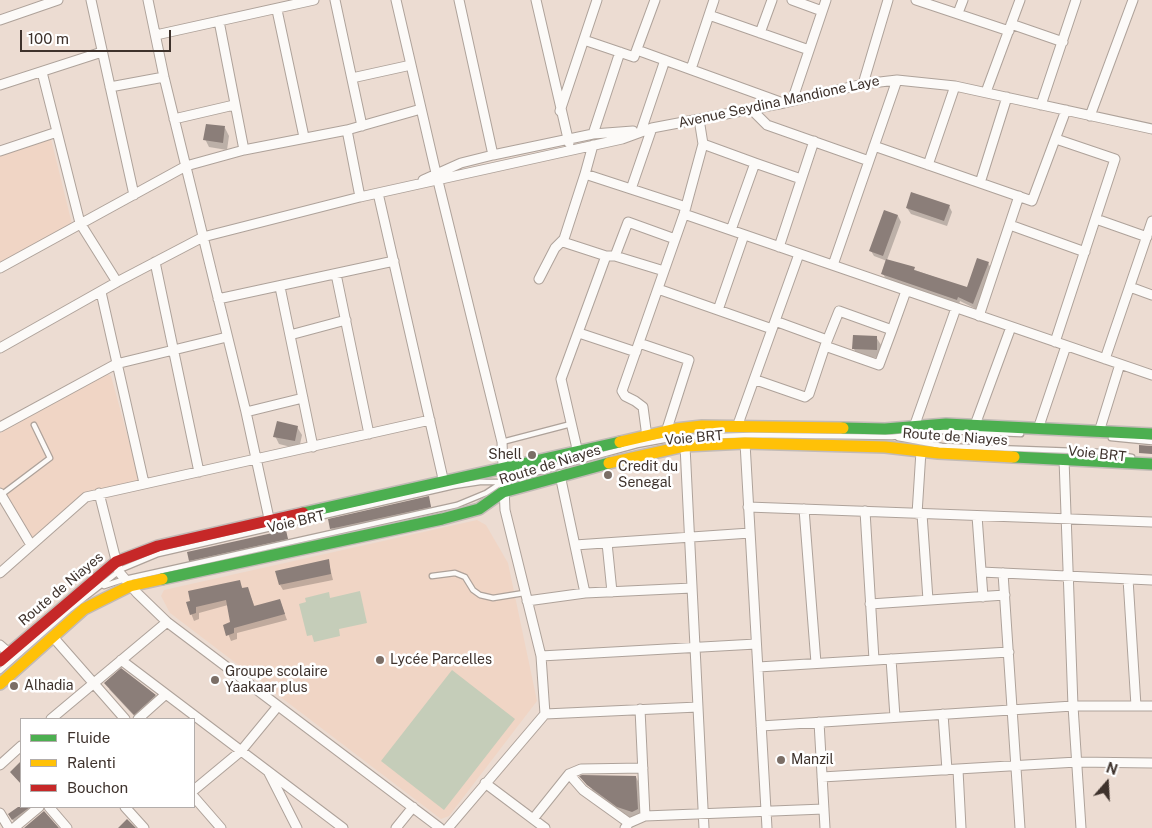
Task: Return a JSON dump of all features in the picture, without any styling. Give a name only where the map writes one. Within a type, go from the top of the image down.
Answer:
[{"type":"main road","name":"Route de Niayes","points":[[0,684],[122,575],[158,546],[270,523],[666,432],[702,426],[852,429],[946,424],[1152,434]]},
{"type":"main road","name":"Route de Niayes","points":[[4,657],[122,575],[449,518],[479,509],[502,487],[560,475],[629,457],[685,446],[745,443],[885,447],[921,451],[1152,464]]},
{"type":"street","points":[[0,20],[58,0]]},
{"type":"street","points":[[91,0],[134,195]]},
{"type":"street","points":[[148,0],[174,119],[246,412],[270,523]]},
{"type":"street","points":[[156,35],[276,10],[314,0]]},
{"type":"street","points":[[335,0],[362,126]]},
{"type":"street","points":[[396,0],[420,109],[502,442],[504,510],[541,656],[545,714],[448,828]]},
{"type":"street","points":[[459,0],[493,154]]},
{"type":"street","points":[[536,0],[560,111],[571,149]]},
{"type":"street","points":[[560,111],[597,0]]},
{"type":"street","points":[[584,40],[634,57],[655,0]]},
{"type":"street","points":[[691,69],[714,0]]},
{"type":"street","points":[[760,33],[772,0]]},
{"type":"street","points":[[792,0],[822,11]]},
{"type":"street","points":[[637,50],[788,102],[809,50],[826,0]]},
{"type":"street","points":[[863,84],[888,0]]},
{"type":"street","points":[[916,0],[1063,42]]},
{"type":"street","points":[[958,13],[963,0]]},
{"type":"street","points":[[986,92],[1020,0]]},
{"type":"street","points":[[1041,105],[1076,0]]},
{"type":"street","points":[[1090,116],[1133,0]]},
{"type":"street","points":[[276,10],[304,137]]},
{"type":"street","points":[[709,15],[809,50]]},
{"type":"street","points":[[218,21],[244,150]]},
{"type":"street","points":[[0,85],[102,52]]},
{"type":"street","points":[[593,134],[620,52]]},
{"type":"street","points":[[1,345],[101,292],[116,282],[204,237],[437,177],[622,139],[641,131],[665,60]]},
{"type":"street","points":[[352,78],[411,65]]},
{"type":"street","points":[[42,72],[80,223],[116,282]]},
{"type":"street","points":[[110,87],[164,76]]},
{"type":"street","points":[[833,266],[897,80]]},
{"type":"street","name":"Avenue Seydina Mandione Laye","points":[[641,131],[788,102],[863,84],[897,80],[956,86],[1152,130]]},
{"type":"street","points":[[928,165],[956,86]]},
{"type":"street","points":[[980,183],[1007,97]]},
{"type":"street","points":[[174,119],[234,105]]},
{"type":"street","points":[[0,268],[186,166],[244,150],[346,130],[420,109]]},
{"type":"street","points":[[751,109],[767,125],[869,161]]},
{"type":"street","points":[[874,146],[1033,200],[1066,110]]},
{"type":"street","points":[[647,437],[643,407],[635,400],[625,396],[622,391],[685,210],[704,144],[700,119]]},
{"type":"street","points":[[631,189],[652,128]]},
{"type":"street","points":[[346,130],[360,197]]},
{"type":"street","points":[[437,177],[461,163],[493,154],[567,138],[593,134],[641,131]]},
{"type":"street","points":[[0,150],[57,132]]},
{"type":"street","points":[[1055,342],[1114,159],[1056,139]]},
{"type":"street","points":[[779,247],[814,141]]},
{"type":"street","points":[[704,144],[801,179]]},
{"type":"street","points":[[538,279],[555,248],[562,240],[593,145]]},
{"type":"street","points":[[731,230],[755,163]]},
{"type":"street","points":[[585,174],[631,189],[744,235],[1152,375]]},
{"type":"street","points":[[378,193],[444,483]]},
{"type":"street","points":[[979,316],[1019,196]]},
{"type":"street","points":[[1096,219],[1146,237]]},
{"type":"street","points":[[1105,359],[1152,221]]},
{"type":"street","points":[[578,453],[561,379],[611,256],[628,222],[675,239]]},
{"type":"street","points":[[1010,225],[1085,252]]},
{"type":"street","points":[[718,310],[744,235]]},
{"type":"street","points":[[562,240],[664,271]]},
{"type":"street","points":[[737,426],[756,380],[773,325],[799,254]]},
{"type":"street","points":[[218,299],[394,261]]},
{"type":"street","points":[[155,262],[199,472]]},
{"type":"street","points":[[336,274],[370,434]]},
{"type":"street","points":[[280,287],[313,446]]},
{"type":"street","points":[[1130,287],[1152,295]]},
{"type":"street","points":[[658,289],[718,310],[773,325],[826,343],[879,365],[906,290]]},
{"type":"street","points":[[101,292],[144,483]]},
{"type":"street","points":[[914,427],[956,308]]},
{"type":"street","points":[[756,380],[805,397],[808,394],[839,311],[892,330]]},
{"type":"street","points":[[290,335],[346,320]]},
{"type":"street","points":[[975,425],[1011,326]]},
{"type":"street","points":[[579,333],[689,360],[666,432]]},
{"type":"street","points":[[0,427],[116,364],[228,337]]},
{"type":"street","points":[[1038,429],[1066,346]]},
{"type":"street","points":[[1099,432],[1120,364]]},
{"type":"street","points":[[246,412],[303,398]]},
{"type":"street","points":[[0,574],[86,497],[430,420]]},
{"type":"street","points":[[745,443],[767,828]]},
{"type":"street","points":[[685,446],[704,828]]},
{"type":"street","points":[[921,451],[919,514],[928,600]]},
{"type":"street","points":[[1064,458],[1070,577],[1072,706],[1081,828]]},
{"type":"street","points":[[560,475],[585,593]]},
{"type":"street","points":[[99,493],[122,575],[167,622],[440,828]]},
{"type":"street","points":[[0,494],[31,546]]},
{"type":"street","points":[[748,507],[1152,522]]},
{"type":"street","points":[[804,509],[816,663]]},
{"type":"street","points":[[865,511],[874,660]]},
{"type":"street","points":[[978,516],[983,597]]},
{"type":"street","points":[[575,545],[750,533]]},
{"type":"street","points":[[607,543],[612,592]]},
{"type":"street","points":[[981,572],[1152,580]]},
{"type":"street","points":[[1004,574],[1020,828]]},
{"type":"street","points":[[1128,579],[1136,706]]},
{"type":"street","points":[[526,597],[692,588]]},
{"type":"street","points":[[870,604],[1005,595]]},
{"type":"street","points":[[52,718],[167,622]]},
{"type":"street","points":[[53,637],[125,718]]},
{"type":"street","points":[[541,656],[756,644]]},
{"type":"street","points":[[0,645],[4,657]]},
{"type":"street","points":[[758,667],[1009,652]]},
{"type":"street","points":[[891,659],[894,717]]},
{"type":"street","points":[[121,660],[343,828]]},
{"type":"street","points":[[139,718],[166,694]]},
{"type":"street","points":[[195,789],[241,751],[278,706]]},
{"type":"street","points":[[761,726],[1012,709],[1072,706],[1152,706]]},
{"type":"street","points":[[545,714],[698,707]]},
{"type":"street","points":[[640,709],[645,816]]},
{"type":"street","points":[[943,714],[946,770]]},
{"type":"street","points":[[819,722],[825,828]]},
{"type":"street","points":[[0,765],[20,747]]},
{"type":"street","points":[[822,778],[1076,762],[1152,763]]},
{"type":"street","points":[[533,819],[569,774],[581,769],[643,768]]},
{"type":"street","points":[[958,770],[961,828]]},
{"type":"street","points":[[268,771],[297,828]]},
{"type":"street","points":[[569,774],[583,790],[627,825],[645,816],[824,809]]},
{"type":"street","points":[[486,783],[545,828]]},
{"type":"street","points":[[195,798],[221,828]]},
{"type":"street","points":[[14,828],[38,808]]},
{"type":"street","points":[[50,808],[67,828]]},
{"type":"street","points":[[127,808],[144,828]]},
{"type":"street","points":[[396,828],[413,808]]},
{"type":"street","points":[[0,813],[9,828]]},
{"type":"lane","points":[[502,442],[571,424]]},
{"type":"lane","points":[[0,494],[50,458],[34,425]]},
{"type":"lane","name":"Voie BRT","points":[[0,671],[69,610],[100,587],[122,575],[139,561],[177,550],[454,486],[480,482],[502,487],[637,445],[680,437],[752,435],[892,437],[943,431],[1103,437],[1152,442]]},
{"type":"lane","name":"Voie BRT","points":[[892,437],[942,446],[1103,452],[1152,459]]},
{"type":"lane","points":[[432,576],[456,573],[465,576],[473,590],[480,595],[493,598],[526,597]]},
{"type":"lane","name":"Voie BRT","points":[[100,587],[122,575]]},
{"type":"shaded area","points":[[51,139],[72,224],[0,264],[0,155]]},
{"type":"shaded area","points":[[107,374],[111,376],[139,478],[136,482],[83,493],[33,539],[28,537],[0,487],[0,433]]},
{"type":"shaded area","name":"Lycée Parcelles","points":[[477,520],[486,525],[508,563],[537,701],[449,816],[441,819],[170,613],[161,596],[164,590]]},
{"type":"green space","points":[[360,591],[367,623],[339,629],[340,636],[314,642],[312,635],[307,636],[299,604],[306,602],[305,598],[329,592],[330,598]]},
{"type":"green space","points":[[452,670],[515,719],[444,810],[381,761]]},
{"type":"building","points":[[206,124],[225,126],[223,143],[203,140]]},
{"type":"building","points":[[911,192],[950,205],[944,221],[906,208]]},
{"type":"building","points":[[884,210],[898,215],[883,256],[869,251]]},
{"type":"building","points":[[977,258],[989,262],[973,304],[958,297],[957,300],[881,274],[886,259],[915,267],[914,270],[967,287]]},
{"type":"building","points":[[853,335],[877,336],[877,350],[852,349]]},
{"type":"building","points":[[277,421],[298,426],[295,441],[273,437]]},
{"type":"building","points":[[1139,445],[1152,446],[1152,454],[1139,453]]},
{"type":"building","points":[[429,496],[431,507],[330,529],[328,519]]},
{"type":"building","points":[[286,530],[288,539],[189,561],[187,552]]},
{"type":"building","points":[[329,559],[331,574],[279,585],[275,571]]},
{"type":"building","points":[[240,580],[242,588],[248,587],[254,606],[280,599],[285,614],[234,628],[234,633],[226,636],[223,625],[230,622],[226,600],[196,607],[196,613],[190,615],[186,602],[190,601],[188,591]]},
{"type":"building","points":[[121,668],[156,695],[134,715],[104,683]]},
{"type":"building","points":[[20,762],[20,783],[10,772]]},
{"type":"building","points":[[579,776],[636,776],[638,809],[632,812],[617,807],[587,785]]},
{"type":"building","points":[[18,807],[29,808],[12,820],[8,814]]},
{"type":"building","points":[[44,811],[59,828],[24,828]]},
{"type":"building","points":[[127,819],[136,828],[118,828]]},
{"type":"traffic: fast","points":[[843,428],[885,429],[946,424],[1152,434]]},
{"type":"traffic: fast","points":[[303,513],[620,442]]},
{"type":"traffic: fast","points":[[1014,457],[1152,464]]},
{"type":"traffic: fast","points":[[162,579],[442,519],[479,509],[503,492],[609,463]]},
{"type":"traffic: slow","points":[[620,442],[676,429],[702,426],[843,428]]},
{"type":"traffic: slow","points":[[609,463],[685,446],[745,443],[885,447],[938,453],[1014,457]]},
{"type":"traffic: slow","points":[[0,684],[84,609],[130,586],[162,579]]},
{"type":"traffic: jam","points":[[0,661],[116,562],[158,546],[303,513]]},
{"type":"place","name":"Shell","points":[[532,455]]},
{"type":"place","name":"Credit du Senegal","points":[[608,475]]},
{"type":"place","name":"Lycée Parcelles","points":[[380,660]]},
{"type":"place","name":"Groupe scolaire Yaakaar plus","points":[[215,680]]},
{"type":"place","name":"Alhadia","points":[[14,686]]},
{"type":"place","name":"Manzil","points":[[781,760]]}]
